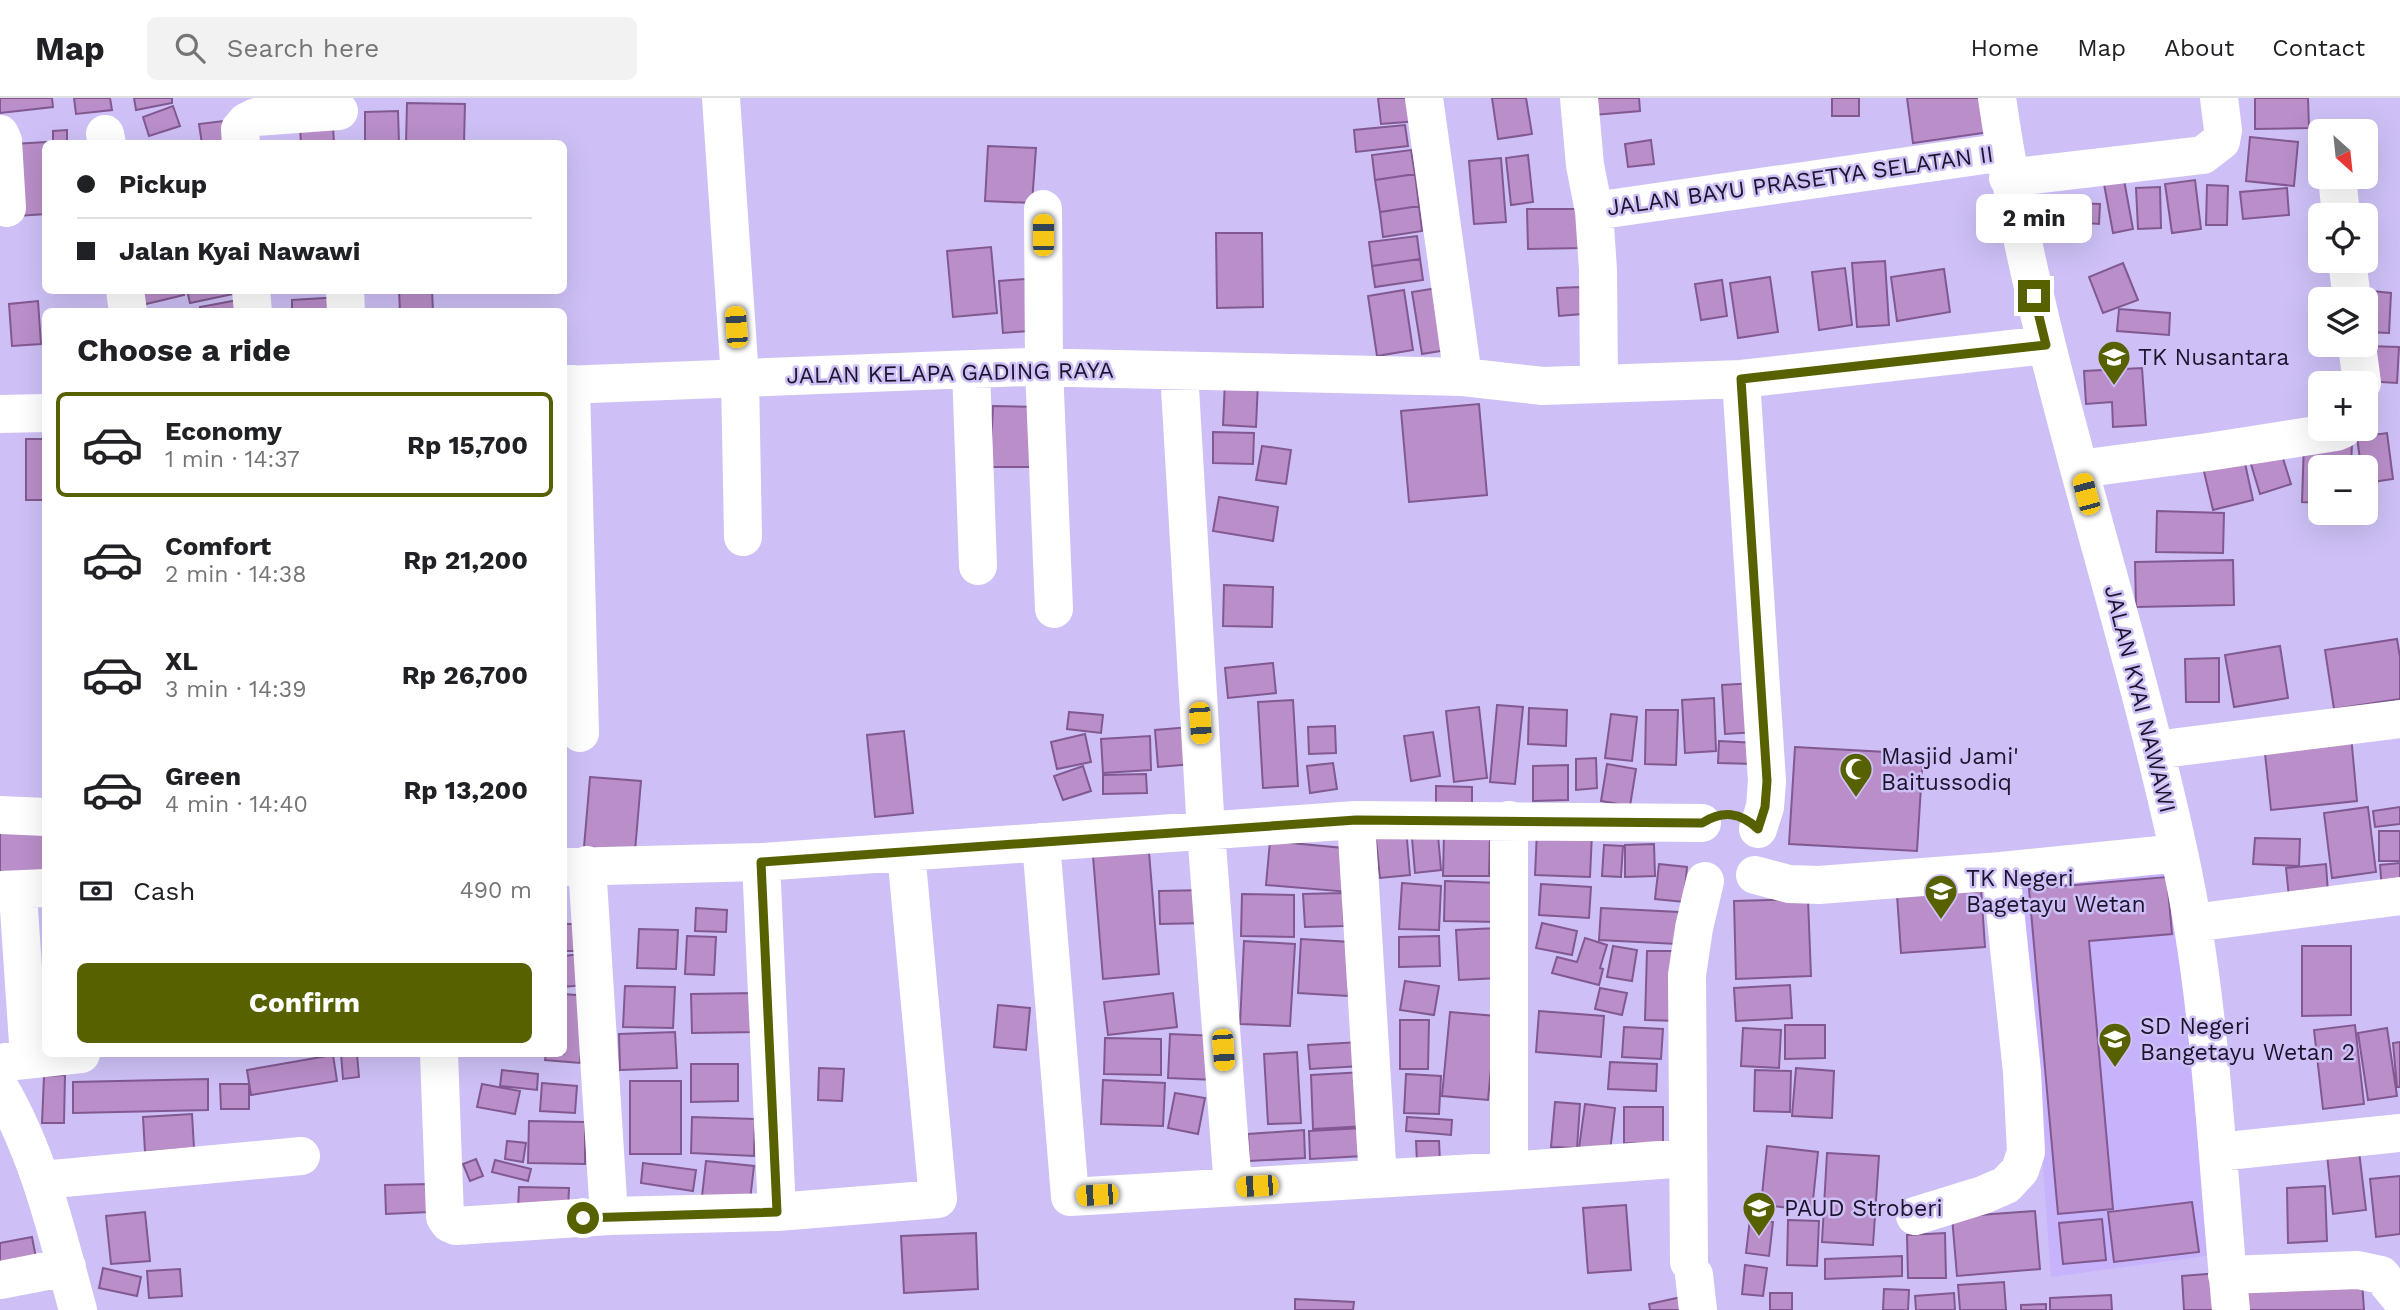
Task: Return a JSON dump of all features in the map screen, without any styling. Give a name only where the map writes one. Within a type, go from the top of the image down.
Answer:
[{"type":"street","points":[[721,98],[740,378],[743,537]]},
{"type":"street","points":[[1424,98],[1462,377]]},
{"type":"street","points":[[1578,98],[1585,165],[1594,211],[1598,270],[1599,384]]},
{"type":"street","name":"JALAN KYAI NAWAWI","points":[[1997,98],[2006,165],[2046,345],[2155,750],[2193,923],[2218,1152],[2229,1293]]},
{"type":"street","name":"JALAN BAYU PRASETYA SELATAN II","points":[[1594,211],[2006,165],[2203,155],[2221,141],[2223,130],[2218,98]]},
{"type":"street","points":[[241,140],[240,130],[246,122],[256,117],[339,117]]},
{"type":"street","points":[[0,134],[3,141],[7,208]]},
{"type":"street","points":[[1043,208],[1044,368],[1054,608]]},
{"type":"street","name":"JALAN KELAPA GADING RAYA","points":[[567,384],[1044,368],[1462,377],[1543,386],[1741,379],[2046,345]]},
{"type":"street","points":[[971,369],[978,566]]},
{"type":"street","points":[[1179,372],[1206,831],[1233,1187]]},
{"type":"street","points":[[1741,379],[1767,781],[1765,807],[1758,829],[1764,851],[1762,863],[1755,875],[1744,883],[1731,887],[1718,887],[1705,881],[1696,871],[1690,859],[1690,845],[1694,833],[1702,823],[1713,816],[1726,813],[1740,815],[1758,829]]},
{"type":"street","points":[[567,384],[580,733]]},
{"type":"street","points":[[0,414],[42,413]]},
{"type":"street","points":[[2079,469],[2308,436]]},
{"type":"street","points":[[2155,750],[2400,719]]},
{"type":"street","points":[[0,815],[42,817]]},
{"type":"street","points":[[1356,820],[1378,1179]]},
{"type":"street","points":[[609,1216],[575,866],[761,862],[1356,820],[1702,823]]},
{"type":"street","points":[[1509,820],[1509,1171]]},
{"type":"street","points":[[1041,842],[1070,1197],[1687,1158]]},
{"type":"street","points":[[439,1057],[445,1217],[449,1223],[456,1226],[609,1216],[777,1212],[940,1213],[906,852]]},
{"type":"street","points":[[1755,875],[1789,884],[1819,885],[2001,871],[2179,853]]},
{"type":"street","points":[[761,862],[777,1212]]},
{"type":"street","points":[[1915,1216],[2006,1185],[2020,1170],[2026,1152],[2022,1072],[2001,871]]},
{"type":"street","points":[[1694,1282],[1687,1158],[1687,975],[1705,881]]},
{"type":"street","points":[[21,896],[15,1060],[48,1057]]},
{"type":"street","points":[[2193,923],[2400,896]]},
{"type":"street","points":[[0,1088],[27,1140],[42,1180],[78,1310]]},
{"type":"street","points":[[2218,1152],[2400,1133]]},
{"type":"street","points":[[42,1180],[301,1156]]},
{"type":"street","points":[[0,1280],[67,1268]]},
{"type":"street","points":[[2229,1293],[2358,1270],[2381,1275],[2400,1298]]},
{"type":"shaded area","name":"SD Negeri Bangetayu Wetan 2","points":[[2175,867],[2213,1255],[2051,1277],[2022,883]]},
{"type":"building","points":[[0,98],[52,98],[53,107],[0,113]]},
{"type":"building","points":[[74,98],[110,98],[112,110],[76,114]]},
{"type":"building","points":[[134,98],[172,98],[172,103],[136,110]]},
{"type":"building","points":[[1378,98],[1416,98],[1419,121],[1381,124]]},
{"type":"building","points":[[1492,98],[1526,98],[1532,134],[1498,139]]},
{"type":"building","points":[[1593,98],[1639,98],[1640,111],[1594,115]]},
{"type":"building","points":[[1832,98],[1859,98],[1859,116],[1832,116]]},
{"type":"building","points":[[1907,98],[1993,98],[1997,131],[1913,143]]},
{"type":"building","points":[[2255,98],[2308,98],[2308,128],[2255,129]]},
{"type":"building","points":[[407,103],[465,104],[464,140],[406,140]]},
{"type":"building","points":[[173,106],[180,126],[149,136],[143,117]]},
{"type":"building","points":[[398,111],[399,140],[365,140],[365,112]]},
{"type":"building","points":[[223,121],[225,140],[201,140],[199,124]]},
{"type":"building","points":[[333,125],[334,140],[301,140],[300,127]]},
{"type":"building","points":[[1405,125],[1408,146],[1356,152],[1354,130]]},
{"type":"building","points":[[67,130],[67,140],[53,140],[53,131]]},
{"type":"building","points":[[2250,137],[2298,142],[2294,186],[2246,181]]},
{"type":"building","points":[[1651,140],[1654,164],[1628,167],[1625,144]]},
{"type":"building","points":[[42,142],[42,214],[17,216],[13,144]]},
{"type":"building","points":[[988,146],[1036,148],[1032,203],[985,201]]},
{"type":"building","points":[[1411,150],[1415,174],[1375,180],[1372,155]]},
{"type":"building","points":[[1528,155],[1533,202],[1511,205],[1506,158]]},
{"type":"building","points":[[1501,158],[1506,222],[1474,224],[1469,161]]},
{"type":"building","points":[[2122,169],[2133,229],[2113,233],[2102,173]]},
{"type":"building","points":[[1415,174],[1419,206],[1380,212],[1375,180]]},
{"type":"building","points":[[2195,180],[2201,229],[2172,233],[2165,184]]},
{"type":"building","points":[[2207,185],[2228,186],[2227,225],[2206,225]]},
{"type":"building","points":[[2160,187],[2161,228],[2138,229],[2136,188]]},
{"type":"building","points":[[2287,188],[2289,215],[2243,219],[2240,192]]},
{"type":"building","points":[[2074,203],[2100,204],[2099,224],[2073,222]]},
{"type":"building","points":[[1419,206],[1422,231],[1383,237],[1380,212]]},
{"type":"building","points":[[1527,209],[1583,209],[1583,248],[1528,249]]},
{"type":"building","points":[[1216,233],[1262,233],[1263,307],[1217,308]]},
{"type":"building","points":[[1417,236],[1420,259],[1372,266],[1369,242]]},
{"type":"building","points":[[991,247],[997,313],[953,317],[947,251]]},
{"type":"building","points":[[1420,259],[1423,280],[1375,287],[1372,266]]},
{"type":"building","points":[[1885,261],[1889,325],[1857,327],[1852,263]]},
{"type":"building","points":[[2123,263],[2138,300],[2103,313],[2089,277]]},
{"type":"building","points":[[1845,268],[1852,325],[1819,330],[1812,272]]},
{"type":"building","points":[[1944,269],[1950,312],[1897,321],[1891,277]]},
{"type":"building","points":[[1770,277],[1778,332],[1738,338],[1730,283]]},
{"type":"building","points":[[1037,278],[1042,330],[1003,333],[999,281]]},
{"type":"building","points":[[1722,280],[1727,316],[1701,320],[1695,284]]},
{"type":"building","points":[[1444,287],[1453,349],[1422,354],[1412,292]]},
{"type":"building","points":[[1580,287],[1582,314],[1559,316],[1557,288]]},
{"type":"building","points":[[1404,290],[1413,350],[1377,356],[1368,296]]},
{"type":"building","points":[[2378,292],[2391,293],[2389,333],[2378,333]]},
{"type":"building","points":[[140,294],[184,294],[184,295],[142,305]]},
{"type":"building","points":[[188,294],[233,294],[190,303]]},
{"type":"building","points":[[399,294],[432,294],[433,308],[400,308]]},
{"type":"building","points":[[341,297],[342,308],[292,308],[292,300]]},
{"type":"building","points":[[238,300],[239,308],[200,308]]},
{"type":"building","points":[[38,301],[41,344],[12,346],[9,304]]},
{"type":"building","points":[[2119,309],[2170,313],[2169,335],[2117,331]]},
{"type":"building","points":[[2378,346],[2399,347],[2397,383],[2378,382],[2378,371],[2366,371],[2366,357],[2378,357]]},
{"type":"building","name":"TK Nusantara","points":[[2142,368],[2146,425],[2113,427],[2112,402],[2086,404],[2084,371]]},
{"type":"building","points":[[1225,381],[1258,382],[1256,427],[1223,425]]},
{"type":"building","points":[[1479,404],[1487,495],[1409,502],[1401,411]]},
{"type":"building","points":[[993,406],[1038,407],[1039,467],[990,467]]},
{"type":"building","points":[[1213,432],[1254,433],[1253,464],[1213,463]]},
{"type":"building","points":[[2387,433],[2393,479],[2378,481],[2378,455],[2359,455],[2358,441],[2378,441],[2378,434]]},
{"type":"building","points":[[26,439],[42,439],[42,500],[26,500]]},
{"type":"building","points":[[2304,442],[2352,443],[2352,455],[2308,455],[2308,502],[2302,502]]},
{"type":"building","points":[[1262,446],[1291,450],[1286,484],[1256,480]]},
{"type":"building","points":[[2281,452],[2291,484],[2260,494],[2250,461]]},
{"type":"building","points":[[2243,454],[2253,500],[2213,510],[2202,463]]},
{"type":"building","points":[[1219,497],[1278,507],[1273,541],[1213,531]]},
{"type":"building","points":[[2157,511],[2224,513],[2223,553],[2156,552]]},
{"type":"building","points":[[2233,560],[2234,605],[2136,607],[2135,562]]},
{"type":"building","points":[[1224,585],[1273,587],[1272,627],[1223,626]]},
{"type":"building","points":[[2397,639],[2400,699],[2334,709],[2325,650]]},
{"type":"building","points":[[2280,646],[2288,698],[2234,707],[2225,655]]},
{"type":"building","points":[[2219,658],[2219,702],[2186,702],[2185,659]]},
{"type":"building","points":[[1273,663],[1276,693],[1228,698],[1225,668]]},
{"type":"building","points":[[1755,683],[1758,732],[1725,734],[1722,685]]},
{"type":"building","points":[[1714,698],[1716,751],[1685,753],[1682,700]]},
{"type":"building","points":[[1293,700],[1298,786],[1263,788],[1258,702]]},
{"type":"building","points":[[1497,705],[1523,707],[1515,784],[1490,782]]},
{"type":"building","points":[[1479,707],[1487,778],[1454,782],[1446,711]]},
{"type":"building","points":[[1529,708],[1567,710],[1566,746],[1528,744]]},
{"type":"building","points":[[1646,710],[1678,710],[1676,765],[1645,764]]},
{"type":"building","points":[[1069,712],[1103,715],[1101,733],[1067,729]]},
{"type":"building","points":[[1611,714],[1637,717],[1632,761],[1605,758]]},
{"type":"building","points":[[1335,726],[1336,753],[1309,754],[1308,727]]},
{"type":"building","points":[[1190,727],[1193,764],[1158,767],[1155,730]]},
{"type":"building","points":[[904,731],[913,813],[875,817],[867,735]]},
{"type":"building","points":[[1433,732],[1440,776],[1411,781],[1404,736]]},
{"type":"building","points":[[1085,734],[1091,762],[1057,769],[1051,742]]},
{"type":"building","points":[[2351,735],[2357,801],[2271,810],[2264,744]]},
{"type":"building","points":[[1150,736],[1151,770],[1103,773],[1101,739]]},
{"type":"building","points":[[1719,741],[1757,743],[1755,764],[1718,763]]},
{"type":"building","name":"Masjid Jami' Baitussodiq","points":[[1795,747],[1923,754],[1917,851],[1789,844]]},
{"type":"building","points":[[1596,758],[1597,788],[1576,790],[1576,759]]},
{"type":"building","points":[[1333,763],[1337,789],[1310,793],[1307,766]]},
{"type":"building","points":[[1607,764],[1636,769],[1630,806],[1601,801]]},
{"type":"building","points":[[1568,765],[1568,800],[1533,801],[1533,766]]},
{"type":"building","points":[[1083,766],[1091,791],[1063,800],[1054,776]]},
{"type":"building","points":[[1146,774],[1147,793],[1103,794],[1103,775]]},
{"type":"building","points":[[590,777],[641,781],[635,851],[584,847]]},
{"type":"building","points":[[1436,786],[1472,787],[1472,812],[1436,811]]},
{"type":"building","points":[[2368,807],[2376,872],[2332,878],[2324,813]]},
{"type":"building","points":[[2400,807],[2400,824],[2375,827],[2373,811]]},
{"type":"building","points":[[0,822],[42,824],[42,875],[0,873]]},
{"type":"building","points":[[1406,828],[1410,875],[1380,878],[1375,831]]},
{"type":"building","points":[[1537,831],[1592,833],[1590,877],[1535,875]]},
{"type":"building","points":[[2379,831],[2400,831],[2400,861],[2379,861]]},
{"type":"building","points":[[1444,833],[1490,834],[1489,876],[1443,876]]},
{"type":"building","points":[[1438,835],[1441,870],[1415,873],[1412,838]]},
{"type":"building","points":[[2255,838],[2300,839],[2299,866],[2253,864]]},
{"type":"building","points":[[1270,841],[1354,849],[1349,892],[1266,885]]},
{"type":"building","points":[[1654,844],[1655,876],[1625,877],[1625,845]]},
{"type":"building","points":[[1604,845],[1623,846],[1621,877],[1602,876]]},
{"type":"building","points":[[1149,852],[1159,974],[1103,979],[1093,856]]},
{"type":"building","points":[[2400,863],[2400,888],[2382,890],[2380,865]]},
{"type":"building","points":[[1659,864],[1687,867],[1684,902],[1655,899]]},
{"type":"building","points":[[2326,864],[2328,893],[2289,897],[2286,868]]},
{"type":"building","points":[[2167,877],[2172,934],[2089,941],[2113,1209],[2058,1214],[2029,889]]},
{"type":"building","points":[[1445,881],[1500,883],[1499,922],[1444,921]]},
{"type":"building","points":[[1402,883],[1441,886],[1439,930],[1399,929]]},
{"type":"building","points":[[1541,884],[1591,887],[1589,918],[1539,915]]},
{"type":"building","name":"TK Negeri Bagetayu Wetan","points":[[1981,888],[1985,947],[1901,953],[1897,895]]},
{"type":"building","points":[[1207,890],[1208,923],[1160,924],[1159,891]]},
{"type":"building","points":[[1343,893],[1344,926],[1305,927],[1303,894]]},
{"type":"building","points":[[1242,894],[1294,895],[1294,937],[1241,936]]},
{"type":"building","points":[[1808,899],[1811,976],[1736,979],[1734,901]]},
{"type":"building","points":[[696,908],[727,910],[726,932],[695,931]]},
{"type":"building","points":[[1601,908],[1679,912],[1677,944],[1599,940]]},
{"type":"building","points":[[1542,923],[1577,931],[1572,955],[1536,948]]},
{"type":"building","points":[[567,924],[584,924],[585,951],[567,951]]},
{"type":"building","points":[[1497,928],[1500,978],[1459,980],[1456,930]]},
{"type":"building","points":[[639,929],[678,930],[676,969],[637,968]]},
{"type":"building","points":[[687,936],[716,937],[714,975],[685,974]]},
{"type":"building","points":[[1439,936],[1440,966],[1399,967],[1399,937]]},
{"type":"building","points":[[1585,938],[1607,945],[1600,968],[1603,969],[1599,985],[1552,973],[1557,957],[1577,962]]},
{"type":"building","points":[[1301,939],[1351,942],[1348,996],[1298,993]]},
{"type":"building","points":[[1244,941],[1295,944],[1290,1026],[1240,1024]]},
{"type":"building","points":[[1613,946],[1637,950],[1632,981],[1607,977]]},
{"type":"building","points":[[2302,946],[2351,946],[2351,1015],[2302,1016]]},
{"type":"building","points":[[1647,951],[1681,951],[1679,1021],[1645,1020]]},
{"type":"building","points":[[590,953],[593,984],[567,987],[567,956]]},
{"type":"building","points":[[1405,981],[1439,986],[1434,1015],[1400,1010]]},
{"type":"building","points":[[1790,985],[1792,1018],[1736,1021],[1734,988]]},
{"type":"building","points":[[625,986],[675,987],[673,1028],[623,1027]]},
{"type":"building","points":[[1600,988],[1627,993],[1622,1015],[1595,1009]]},
{"type":"building","points":[[756,993],[757,1032],[692,1033],[691,994]]},
{"type":"building","points":[[1173,993],[1177,1027],[1108,1035],[1104,1002]]},
{"type":"building","points":[[567,994],[587,996],[580,1063],[545,1060],[546,1057],[567,1057]]},
{"type":"building","points":[[998,1005],[1030,1008],[1026,1050],[994,1047]]},
{"type":"building","points":[[1539,1011],[1604,1016],[1601,1057],[1536,1052]]},
{"type":"building","points":[[1450,1012],[1496,1016],[1488,1100],[1442,1096]]},
{"type":"building","points":[[1400,1020],[1429,1020],[1428,1069],[1400,1069]]},
{"type":"building","points":[[1785,1025],[1825,1025],[1825,1058],[1785,1059]]},
{"type":"building","points":[[2355,1025],[2364,1104],[2323,1109],[2314,1030]]},
{"type":"building","points":[[1624,1027],[1663,1029],[1661,1059],[1622,1057]]},
{"type":"building","points":[[1743,1028],[1781,1030],[1779,1068],[1741,1066]]},
{"type":"building","points":[[2387,1028],[2397,1096],[2368,1100],[2358,1033]]},
{"type":"building","points":[[675,1032],[677,1068],[620,1070],[619,1034]]},
{"type":"building","points":[[1170,1034],[1218,1036],[1216,1080],[1168,1078]]},
{"type":"building","points":[[1105,1038],[1161,1039],[1161,1075],[1104,1074]]},
{"type":"building","points":[[1360,1042],[1362,1066],[1310,1069],[1308,1045]]},
{"type":"building","points":[[2400,1042],[2400,1087],[2397,1087],[2393,1043]]},
{"type":"building","points":[[1297,1052],[1301,1123],[1268,1124],[1264,1054]]},
{"type":"building","points":[[333,1057],[337,1081],[251,1095],[247,1070]]},
{"type":"building","points":[[341,1057],[357,1057],[359,1077],[343,1079]]},
{"type":"building","points":[[1610,1062],[1657,1064],[1656,1091],[1608,1089]]},
{"type":"building","points":[[691,1064],[738,1064],[738,1101],[691,1102]]},
{"type":"building","points":[[819,1068],[844,1069],[842,1101],[818,1100]]},
{"type":"building","points":[[1796,1068],[1834,1071],[1832,1118],[1792,1116]]},
{"type":"building","points":[[502,1070],[538,1074],[537,1090],[500,1086]]},
{"type":"building","points":[[1755,1070],[1791,1071],[1790,1112],[1754,1111]]},
{"type":"building","points":[[1364,1072],[1367,1126],[1313,1129],[1311,1075]]},
{"type":"building","points":[[1406,1074],[1441,1076],[1439,1114],[1404,1113]]},
{"type":"building","points":[[65,1075],[64,1123],[42,1123],[44,1076]]},
{"type":"building","points":[[208,1079],[208,1110],[73,1113],[73,1082]]},
{"type":"building","points":[[1103,1080],[1165,1083],[1163,1126],[1101,1124]]},
{"type":"building","points":[[630,1081],[681,1081],[681,1154],[630,1154]]},
{"type":"building","points":[[542,1083],[577,1086],[575,1113],[540,1111]]},
{"type":"building","points":[[220,1084],[249,1084],[249,1109],[221,1109]]},
{"type":"building","points":[[482,1084],[520,1091],[515,1114],[477,1107]]},
{"type":"building","points":[[1175,1093],[1205,1098],[1198,1134],[1168,1128]]},
{"type":"building","points":[[1555,1102],[1580,1104],[1577,1148],[1551,1147]]},
{"type":"building","points":[[1585,1104],[1615,1108],[1610,1152],[1579,1148]]},
{"type":"building","points":[[1624,1107],[1663,1107],[1663,1144],[1624,1143]]},
{"type":"building","points":[[192,1114],[194,1148],[145,1152],[143,1117]]},
{"type":"building","points":[[692,1117],[755,1119],[754,1156],[691,1153]]},
{"type":"building","points":[[1407,1117],[1452,1120],[1451,1135],[1406,1131]]},
{"type":"building","points":[[529,1121],[585,1122],[585,1164],[528,1163]]},
{"type":"building","points":[[1363,1128],[1364,1156],[1310,1159],[1309,1131]]},
{"type":"building","points":[[1304,1130],[1305,1158],[1249,1161],[1248,1134]]},
{"type":"building","points":[[507,1141],[526,1143],[523,1162],[505,1159]]},
{"type":"building","points":[[1416,1141],[1439,1141],[1440,1162],[1417,1162]]},
{"type":"building","points":[[1767,1146],[1818,1152],[1812,1210],[1761,1205]]},
{"type":"building","points":[[2359,1151],[2366,1210],[2333,1214],[2327,1154]]},
{"type":"building","points":[[1827,1153],[1879,1156],[1873,1245],[1822,1242]]},
{"type":"building","points":[[476,1159],[483,1176],[470,1181],[463,1164]]},
{"type":"building","points":[[495,1160],[531,1169],[528,1181],[492,1172]]},
{"type":"building","points":[[706,1161],[754,1166],[749,1209],[701,1205]]},
{"type":"building","points":[[643,1163],[696,1170],[693,1191],[641,1183]]},
{"type":"building","points":[[2400,1176],[2400,1234],[2376,1237],[2370,1179]]},
{"type":"building","points":[[429,1184],[429,1212],[386,1214],[385,1185]]},
{"type":"building","points":[[2325,1186],[2327,1241],[2288,1243],[2287,1188]]},
{"type":"building","points":[[519,1187],[569,1188],[568,1211],[518,1210]]},
{"type":"building","points":[[2192,1202],[2199,1252],[2114,1262],[2108,1212]]},
{"type":"building","points":[[1626,1205],[1631,1270],[1588,1273],[1583,1208]]},
{"type":"building","points":[[2035,1211],[2040,1269],[1957,1276],[1952,1217]]},
{"type":"building","points":[[145,1212],[150,1261],[111,1264],[106,1216]]},
{"type":"building","name":"PAUD Stroberi","points":[[1750,1219],[1773,1222],[1769,1256],[1746,1253]]},
{"type":"building","points":[[2102,1219],[2106,1260],[2063,1264],[2059,1223]]},
{"type":"building","points":[[1788,1220],[1819,1221],[1817,1266],[1787,1265]]},
{"type":"building","points":[[976,1233],[978,1289],[904,1293],[901,1236]]},
{"type":"building","points":[[1945,1233],[1946,1278],[1908,1278],[1907,1235]]},
{"type":"building","points":[[32,1237],[37,1263],[0,1270],[0,1243]]},
{"type":"building","points":[[1902,1256],[1902,1276],[1825,1279],[1825,1259]]},
{"type":"building","points":[[1745,1265],[1767,1268],[1763,1296],[1742,1294]]},
{"type":"building","points":[[103,1268],[141,1277],[137,1296],[99,1288]]},
{"type":"building","points":[[180,1269],[182,1296],[149,1298],[147,1271]]},
{"type":"building","points":[[2219,1273],[2221,1310],[2184,1310],[2182,1276]]},
{"type":"building","points":[[2362,1281],[2364,1310],[2241,1310],[2240,1290]]},
{"type":"building","points":[[2004,1282],[2006,1310],[1960,1310],[1958,1285]]},
{"type":"building","points":[[1884,1289],[1909,1290],[1908,1310],[1883,1310]]},
{"type":"building","points":[[1770,1293],[1792,1293],[1792,1310],[1770,1310]]},
{"type":"building","points":[[1954,1293],[1955,1310],[1916,1310],[1915,1296]]},
{"type":"building","points":[[2111,1295],[2112,1310],[2050,1310],[2050,1298]]},
{"type":"building","points":[[1686,1296],[1689,1310],[1650,1310],[1649,1304]]},
{"type":"building","points":[[1295,1299],[1354,1302],[1353,1310],[1295,1310]]},
{"type":"building","points":[[2046,1304],[2046,1310],[2021,1310],[2021,1305]]},
{"type":"place","name":"TK Nusantara","points":[[2114,387]]},
{"type":"place","name":"Masjid Jami' Baitussodiq","points":[[1856,799]]},
{"type":"place","name":"TK Negeri Bagetayu Wetan","points":[[1941,921]]},
{"type":"place","name":"SD Negeri Bangetayu Wetan 2","points":[[2115,1069]]},
{"type":"place","name":"PAUD Stroberi","points":[[1759,1238]]},
{"type":"route","points":[[583,1218],[777,1212],[761,862],[1356,820],[1702,823],[1713,816],[1726,813],[1740,815],[1758,829],[1765,807],[1767,781],[1741,379],[2046,345],[2034,296]]}]
